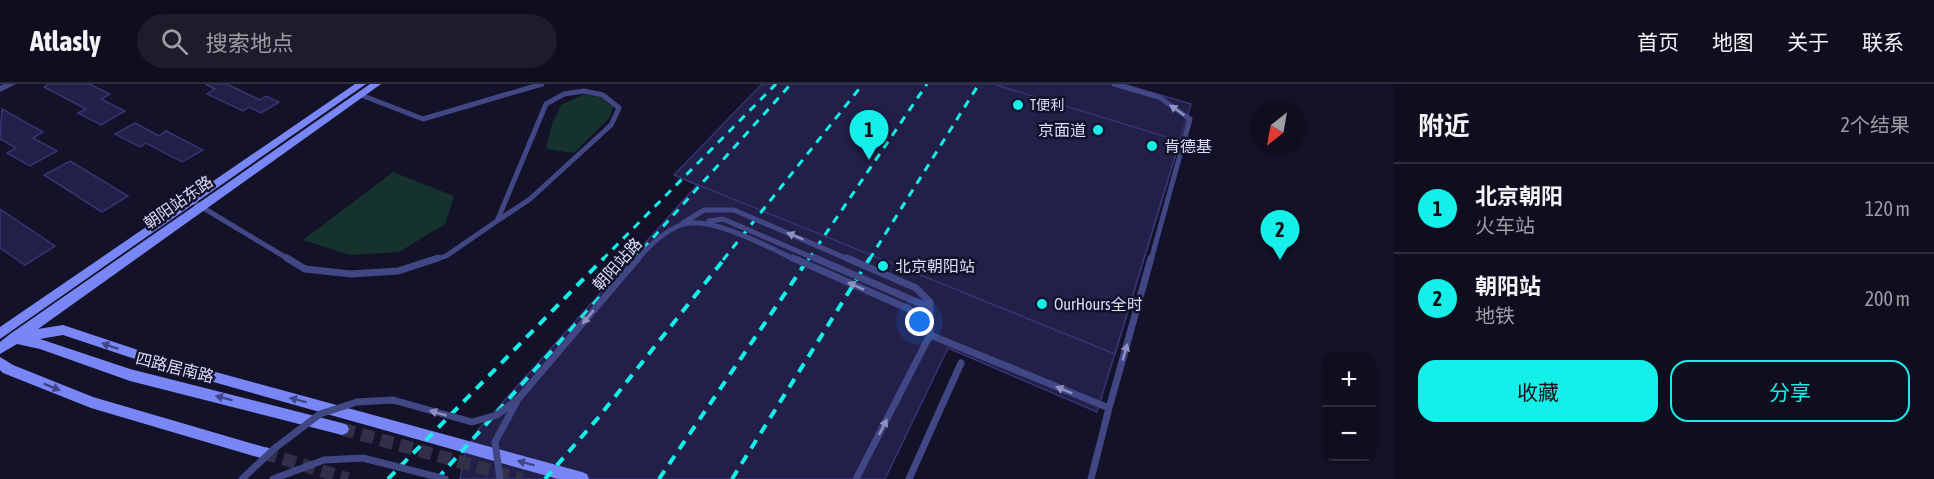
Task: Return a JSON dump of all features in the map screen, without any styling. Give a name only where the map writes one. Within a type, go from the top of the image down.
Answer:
[{"type":"main road","name":"朝阳站东路","points":[[0,349],[4,334],[361,89],[376,84]]},
{"type":"main road","points":[[4,334],[63,330],[153,360],[582,479]]},
{"type":"main road","name":"四路居南路","points":[[4,334],[130,375],[342,429]]},
{"type":"main road","points":[[0,362],[14,371],[91,402],[264,453]]},
{"type":"street","points":[[0,90],[11,84]]},
{"type":"lane","points":[[361,89],[423,119],[542,84]]},
{"type":"lane","points":[[1091,479],[1190,119],[1159,97],[1114,84]]},
{"type":"lane","points":[[196,203],[305,269],[351,274],[398,271],[446,256],[497,222],[530,199],[612,125],[619,108],[614,101],[599,93],[579,90],[563,92],[546,104],[497,222]]},
{"type":"lane","name":"朝阳站路","points":[[242,479],[275,448],[320,414],[357,402],[393,400],[472,422],[497,415],[519,398],[647,248],[704,210],[734,210],[916,288],[930,302],[930,334]]},
{"type":"lane","points":[[682,224],[723,219],[926,306],[930,334],[856,479]]},
{"type":"lane","points":[[682,224],[714,224],[909,309],[930,334],[1109,408]]},
{"type":"lane","points":[[909,479],[961,363]]},
{"type":"lane","points":[[500,479],[495,442],[519,398]]},
{"type":"lane","points":[[273,479],[324,460],[363,458],[445,479]]},
{"type":"green space","points":[[585,94],[603,98],[613,107],[610,117],[574,153],[546,149],[552,124],[561,105]]},
{"type":"green space","points":[[393,172],[454,196],[445,224],[399,252],[350,255],[303,240]]},
{"type":"building","points":[[49,84],[89,84],[110,94],[101,99],[125,111],[101,125],[78,113],[86,109],[44,87]]},
{"type":"building","points":[[205,84],[227,84],[260,100],[266,96],[279,102],[261,113],[249,107],[243,111],[207,94],[215,89]]},
{"type":"building","name":"北京朝阳站","points":[[762,84],[1123,84],[1191,104],[1097,412],[948,348],[885,479],[460,479],[465,452],[478,430],[697,185],[674,175]]},
{"type":"building","points":[[762,84],[993,84],[1180,141],[1115,354],[674,175]]},
{"type":"building","points":[[2,109],[43,132],[33,138],[57,151],[30,166],[7,153],[16,148],[0,139]]},
{"type":"building","points":[[135,123],[159,136],[166,131],[203,150],[182,162],[146,143],[140,147],[115,134]]},
{"type":"building","points":[[70,161],[128,196],[102,212],[44,175]]},
{"type":"building","points":[[0,209],[55,246],[25,265],[0,248]]},
{"type":"tunnel","points":[[342,429],[522,479]]},
{"type":"tunnel","points":[[264,453],[348,479]]},
{"type":"railway","points":[[602,260],[776,84]]},
{"type":"railway","points":[[633,260],[791,84]]},
{"type":"railway","points":[[723,260],[863,84]]},
{"type":"railway","points":[[808,260],[927,84]]},
{"type":"railway","points":[[869,260],[979,84]]},
{"type":"railway","points":[[388,479],[604,258]]},
{"type":"railway","points":[[437,479],[635,258]]},
{"type":"railway","points":[[545,479],[598,418],[725,258]]},
{"type":"railway","points":[[659,479],[809,258]]},
{"type":"railway","points":[[732,479],[870,258]]},
{"type":"place","name":"T便利","points":[[1018,105]]},
{"type":"place","name":"京面道","points":[[1098,130]]},
{"type":"place","name":"肯德基","points":[[1152,146]]},
{"type":"place","name":"北京朝阳","points":[[869,160]]},
{"type":"place","name":"朝阳站","points":[[1280,260]]},
{"type":"place","name":"北京朝阳站","points":[[883,266]]},
{"type":"place","name":"OurHours全时","points":[[1042,304]]}]
